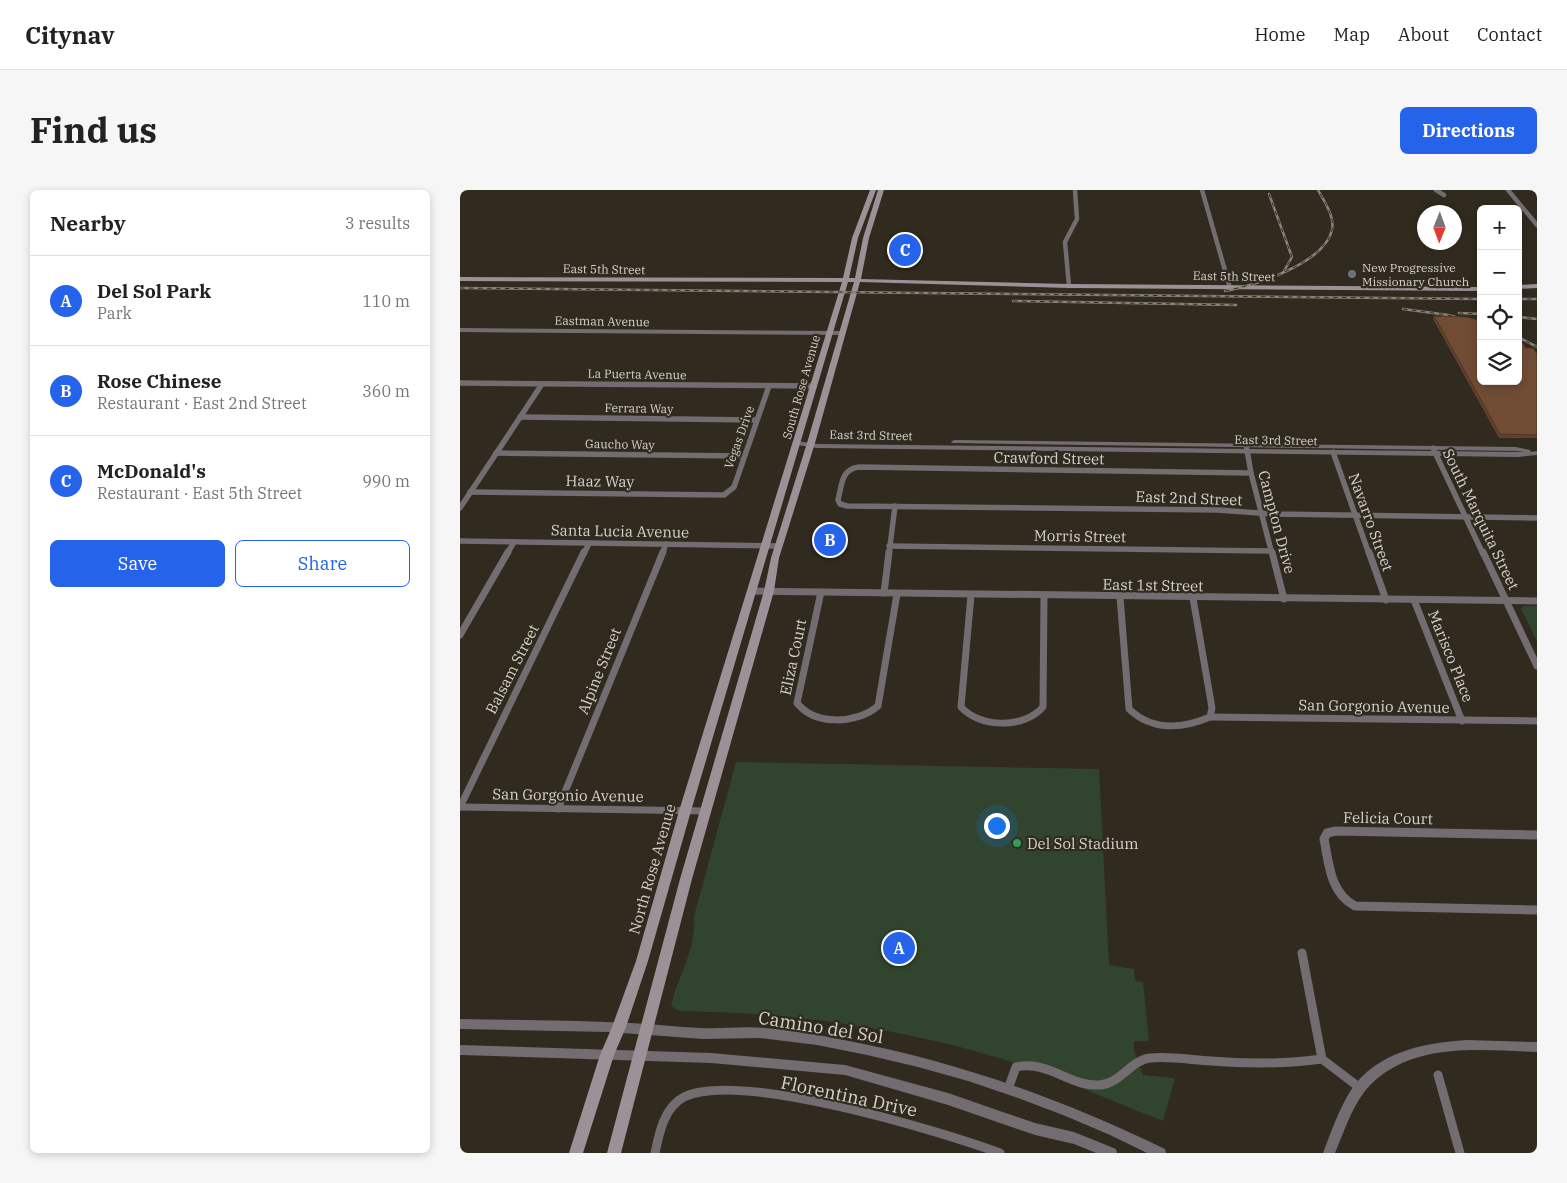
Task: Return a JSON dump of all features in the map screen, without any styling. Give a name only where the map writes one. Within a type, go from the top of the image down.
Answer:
[{"type":"main road","name":"South Rose Avenue","points":[[752,591],[845,282],[854,240],[873,190]]},
{"type":"main road","name":"South Rose Avenue","points":[[768,591],[779,546],[811,444],[856,282],[867,235],[881,190]]},
{"type":"main road","points":[[864,213],[868,220],[863,233],[867,235]]},
{"type":"main road","name":"East 5th Street","points":[[460,279],[1477,289]]},
{"type":"main road","points":[[1522,287],[1537,286]]},
{"type":"main road","points":[[783,493],[788,497],[778,526],[784,530]]},
{"type":"main road","name":"North Rose Avenue","points":[[576,1153],[607,1055],[642,961],[685,811],[752,591]]},
{"type":"main road","points":[[614,1153],[645,1028],[768,591]]},
{"type":"street","points":[[1069,286],[1065,242],[1077,219],[1075,190]]},
{"type":"street","points":[[1202,190],[1230,288]]},
{"type":"street","points":[[1436,190],[1444,195]]},
{"type":"street","points":[[1508,190],[1537,225]]},
{"type":"street","name":"Eastman Avenue","points":[[460,330],[841,335]]},
{"type":"street","name":"La Puerta Avenue","points":[[460,383],[813,386]]},
{"type":"street","points":[[460,508],[542,384]]},
{"type":"street","name":"Vegas Drive","points":[[728,493],[734,487],[768,386]]},
{"type":"street","name":"Ferrara Way","points":[[520,416],[756,420]]},
{"type":"street","name":"East 3rd Street","points":[[797,443],[817,446],[1363,449],[1518,455],[1537,453]]},
{"type":"street","name":"East 3rd Street","points":[[1246,448],[1333,452],[1363,449]]},
{"type":"street","name":"Campton Drive","points":[[1246,448],[1284,599]]},
{"type":"street","name":"South Marquita Street","points":[[1434,451],[1537,666]]},
{"type":"street","name":"Gaucho Way","points":[[496,452],[743,456]]},
{"type":"street","name":"Navarro Street","points":[[1333,452],[1386,600]]},
{"type":"street","name":"Crawford Street","points":[[840,504],[838,497],[843,475],[848,469],[859,467],[1251,473]]},
{"type":"street","name":"Haaz Way","points":[[470,492],[713,496],[728,493]]},
{"type":"street","name":"East 2nd Street","points":[[840,504],[1218,510],[1261,513],[1537,518]]},
{"type":"street","points":[[884,594],[895,506]]},
{"type":"street","name":"Santa Lucia Avenue","points":[[460,541],[779,546]]},
{"type":"street","points":[[460,635],[514,542]]},
{"type":"street","name":"Balsam Street","points":[[460,807],[589,543]]},
{"type":"street","name":"Alpine Street","points":[[558,809],[666,544]]},
{"type":"street","name":"Morris Street","points":[[889,546],[1271,551]]},
{"type":"street","name":"East 1st Street","points":[[752,591],[1537,601]]},
{"type":"street","name":"Eliza Court","points":[[821,592],[797,703],[801,710],[809,714],[840,720],[870,713],[878,706],[897,594]]},
{"type":"street","points":[[971,595],[961,707],[966,714],[998,722],[1033,717],[1043,707],[1044,596]]},
{"type":"street","points":[[1120,597],[1129,709],[1134,715],[1143,720],[1161,725],[1186,726],[1210,717],[1212,708],[1193,598]]},
{"type":"street","name":"Marisco Place","points":[[1414,600],[1462,721]]},
{"type":"street","name":"San Gorgonio Avenue","points":[[1210,717],[1462,721],[1537,720]]},
{"type":"street","name":"San Gorgonio Avenue","points":[[460,807],[705,811]]},
{"type":"street","name":"Felicia Court","points":[[1537,835],[1336,831],[1327,834],[1324,840],[1337,893],[1348,904],[1355,906],[1537,910]]},
{"type":"street","points":[[1302,953],[1322,1059],[1360,1088]]},
{"type":"street","name":"Camino del Sol","points":[[460,1024],[645,1028],[713,1034],[764,1033],[804,1038],[896,1058],[1008,1089],[1090,1121],[1160,1153]]},
{"type":"street","points":[[1329,1153],[1348,1108],[1360,1088],[1370,1077],[1395,1060],[1430,1049],[1459,1045],[1537,1047]]},
{"type":"street","points":[[460,1050],[711,1058],[845,1070],[948,1099],[1035,1129],[1074,1138],[1112,1153]]},
{"type":"street","points":[[1008,1089],[1016,1067],[1028,1063],[1053,1069],[1071,1079],[1102,1085],[1116,1079],[1133,1064],[1149,1058],[1255,1062],[1306,1062],[1322,1059]]},
{"type":"street","points":[[1438,1075],[1460,1153]]},
{"type":"street","name":"Florentina Drive","points":[[655,1153],[660,1128],[673,1106],[688,1095],[705,1091],[755,1093],[823,1104],[888,1118],[1000,1153]]},
{"type":"green space","points":[[1524,606],[1537,606],[1537,642],[1521,608]]},
{"type":"green space","points":[[736,762],[1099,769],[1109,965],[1134,969],[1135,981],[1143,982],[1149,1041],[1134,1041],[1134,1051],[1143,1075],[1175,1078],[1163,1121],[1059,1079],[996,1057],[957,1046],[839,1023],[759,1014],[679,1011],[671,1006],[690,951],[693,939],[694,916]]},
{"type":"building","points":[[1434,316],[1467,317],[1477,320],[1477,385],[1522,385],[1522,342],[1526,348],[1533,348],[1537,354],[1537,435],[1500,434]]},
{"type":"railway","points":[[1225,291],[1253,284],[1287,271],[1303,263],[1316,253],[1326,242],[1333,225],[1328,209],[1318,190]]},
{"type":"railway","points":[[1269,194],[1292,257],[1284,271]]},
{"type":"railway","points":[[460,288],[1477,299]]},
{"type":"railway","points":[[1522,299],[1537,299]]},
{"type":"railway","points":[[1013,301],[1236,305]]},
{"type":"railway","points":[[1403,309],[1448,315],[1477,323]]},
{"type":"railway","points":[[1459,313],[1477,314]]},
{"type":"railway","points":[[1522,317],[1537,319]]},
{"type":"railway","points":[[1522,339],[1537,347]]},
{"type":"place","name":"McDonald's","points":[[905,250]]},
{"type":"place","name":"New Progressive Missionary Church","points":[[1352,274]]},
{"type":"place","name":"Rose Chinese","points":[[830,540]]},
{"type":"place","name":"Del Sol Stadium","points":[[1017,843]]},
{"type":"place","name":"Del Sol Park","points":[[899,948]]}]
